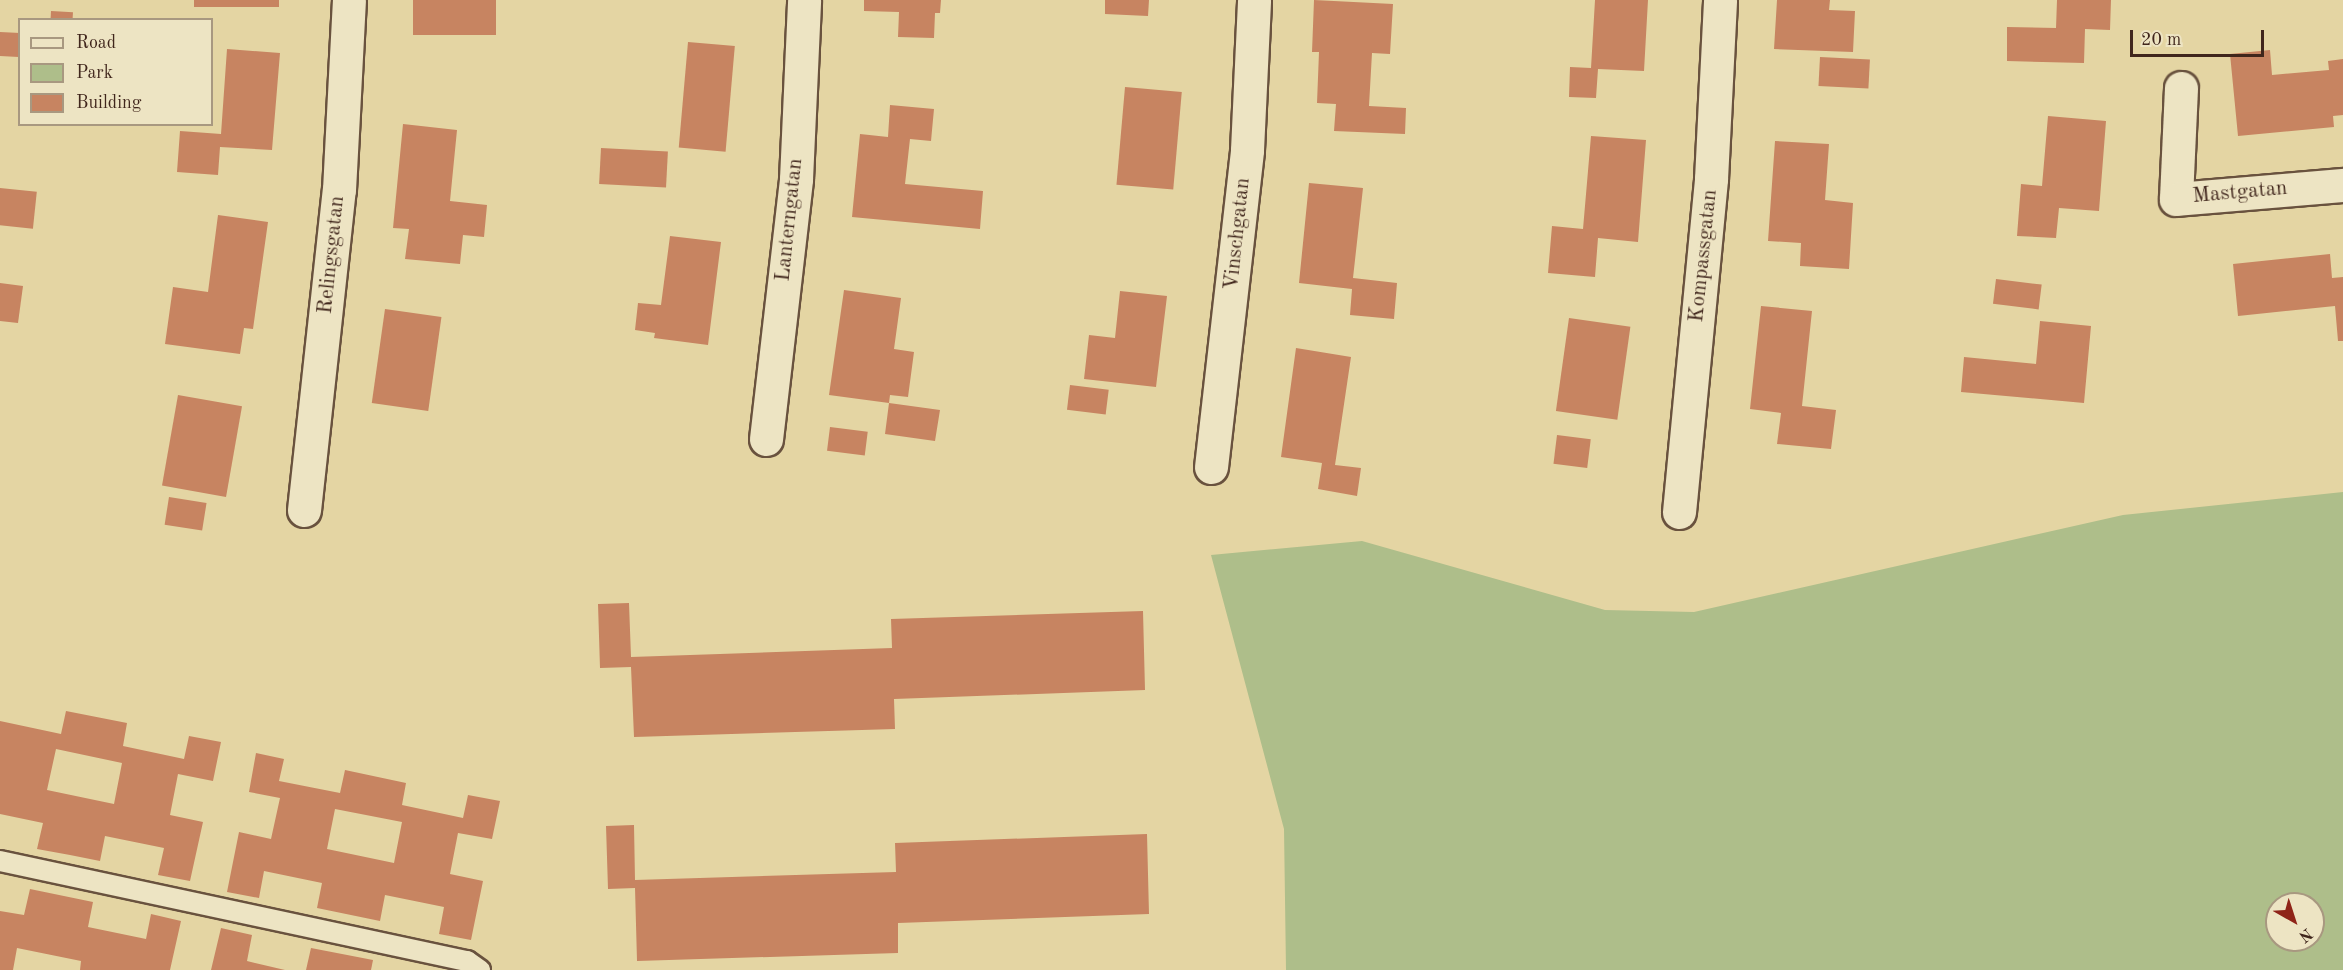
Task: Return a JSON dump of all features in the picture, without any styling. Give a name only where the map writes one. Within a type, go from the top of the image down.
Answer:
[{"type":"street","name":"Relingsgatan","points":[[304,510],[339,190],[349,0]]},
{"type":"street","name":"Lanterngatan","points":[[766,439],[796,179],[804,0]]},
{"type":"street","name":"Vinschgatan","points":[[1211,467],[1247,150],[1254,0]]},
{"type":"street","name":"Kompassgatan","points":[[1679,512],[1712,179],[1720,0]]},
{"type":"street","name":"Mastgatan","points":[[2181,88],[2176,199],[2343,185]]},
{"type":"lane","points":[[0,861],[466,961],[480,970]]},
{"type":"green space","points":[[2343,492],[2343,970],[1286,970],[1284,829],[1211,555],[1362,541],[1605,610],[1694,612],[2123,515]]},
{"type":"building","points":[[194,0],[279,0],[279,7],[194,7]]},
{"type":"building","points":[[413,0],[496,0],[496,35],[413,35]]},
{"type":"building","points":[[864,0],[941,0],[940,13],[935,13],[934,38],[898,37],[899,12],[864,11]]},
{"type":"building","points":[[1105,0],[1149,0],[1148,16],[1105,14]]},
{"type":"building","points":[[1314,0],[1393,4],[1390,54],[1372,53],[1369,106],[1406,108],[1405,134],[1334,131],[1336,104],[1317,103],[1319,52],[1312,52]]},
{"type":"building","points":[[1595,0],[1648,0],[1644,71],[1598,69],[1596,98],[1569,97],[1570,67],[1591,68]]},
{"type":"building","points":[[1777,0],[1830,0],[1829,10],[1855,11],[1853,52],[1774,49]]},
{"type":"building","points":[[2057,0],[2111,0],[2110,30],[2085,29],[2084,63],[2007,61],[2007,27],[2056,28]]},
{"type":"building","points":[[51,11],[73,12],[73,18],[51,18]]},
{"type":"building","points":[[0,32],[18,33],[18,57],[0,56]]},
{"type":"building","points":[[688,42],[735,46],[726,152],[679,148]]},
{"type":"building","points":[[227,49],[280,53],[272,150],[220,147],[218,175],[177,172],[180,131],[221,134]]},
{"type":"building","points":[[2270,50],[2272,75],[2329,70],[2328,61],[2343,59],[2343,115],[2333,116],[2334,127],[2238,136],[2230,54]]},
{"type":"building","points":[[1820,57],[1870,60],[1868,89],[1818,86]]},
{"type":"building","points":[[1125,87],[1182,92],[1173,190],[1116,185]]},
{"type":"building","points":[[890,105],[934,109],[931,141],[910,139],[905,184],[983,191],[980,229],[852,217],[860,134],[888,137]]},
{"type":"building","points":[[2048,116],[2106,121],[2099,211],[2059,208],[2056,238],[2017,236],[2021,184],[2042,186]]},
{"type":"building","points":[[403,124],[457,130],[450,201],[487,205],[484,237],[463,235],[460,264],[405,259],[409,229],[393,228]]},
{"type":"building","points":[[1591,136],[1646,140],[1638,242],[1598,238],[1595,277],[1548,273],[1552,226],[1583,229]]},
{"type":"building","points":[[1775,141],[1829,144],[1825,200],[1853,203],[1849,269],[1800,266],[1801,243],[1768,241]]},
{"type":"building","points":[[601,148],[668,152],[666,187],[599,184]]},
{"type":"building","points":[[1309,183],[1363,188],[1353,278],[1397,283],[1394,319],[1350,315],[1352,289],[1299,283]]},
{"type":"building","points":[[0,188],[37,192],[33,229],[0,225]]},
{"type":"building","points":[[218,215],[268,222],[253,329],[244,328],[240,354],[165,344],[173,287],[208,292]]},
{"type":"building","points":[[670,236],[721,242],[708,345],[654,338],[655,333],[635,330],[638,303],[661,305]]},
{"type":"building","points":[[2330,254],[2332,278],[2343,277],[2343,341],[2338,341],[2335,306],[2238,316],[2233,264]]},
{"type":"building","points":[[1996,279],[2042,285],[2039,309],[1993,304]]},
{"type":"building","points":[[0,283],[23,286],[18,323],[0,321]]},
{"type":"building","points":[[844,290],[901,298],[894,349],[914,352],[908,397],[890,395],[889,403],[829,395]]},
{"type":"building","points":[[1120,291],[1167,296],[1156,387],[1084,379],[1089,335],[1115,338]]},
{"type":"building","points":[[1761,306],[1812,311],[1802,406],[1836,410],[1831,449],[1777,444],[1781,413],[1750,409]]},
{"type":"building","points":[[385,309],[441,317],[428,411],[372,403]]},
{"type":"building","points":[[1569,318],[1630,327],[1617,420],[1556,411]]},
{"type":"building","points":[[2040,321],[2091,326],[2084,403],[1961,392],[1964,357],[2036,364]]},
{"type":"building","points":[[1296,348],[1351,357],[1335,465],[1361,468],[1357,496],[1318,489],[1322,463],[1281,457]]},
{"type":"building","points":[[1070,385],[1109,390],[1106,415],[1067,410]]},
{"type":"building","points":[[178,395],[242,406],[226,497],[162,486]]},
{"type":"building","points":[[889,403],[940,410],[935,441],[885,434]]},
{"type":"building","points":[[830,427],[868,432],[865,455],[827,451]]},
{"type":"building","points":[[1557,435],[1591,439],[1587,468],[1553,464]]},
{"type":"building","points":[[169,497],[207,503],[202,531],[165,525]]},
{"type":"building","points":[[629,603],[631,657],[892,648],[891,619],[1143,611],[1145,690],[894,699],[895,729],[634,737],[631,667],[600,668],[598,604]]},
{"type":"building","points":[[66,711],[127,723],[123,746],[184,759],[189,736],[221,742],[213,781],[178,774],[170,815],[203,822],[190,881],[158,875],[164,848],[105,836],[100,861],[37,849],[43,823],[0,814],[0,721],[61,734]],"holes":[[[56,749],[122,763],[114,804],[47,790]]]},
{"type":"building","points":[[256,753],[284,759],[279,781],[340,793],[345,770],[406,783],[402,805],[463,818],[468,795],[500,801],[492,839],[458,833],[450,874],[483,881],[471,940],[439,934],[444,907],[385,895],[380,921],[317,908],[322,883],[264,871],[259,898],[227,892],[239,832],[271,839],[280,798],[249,792]],"holes":[[[335,809],[402,822],[394,863],[327,849]]]},
{"type":"building","points":[[634,825],[635,880],[896,872],[895,843],[1147,834],[1149,914],[898,923],[898,953],[637,961],[635,888],[608,889],[606,826]]},
{"type":"building","points":[[30,889],[93,902],[88,927],[146,939],[151,914],[181,921],[170,970],[80,970],[81,961],[17,948],[13,970],[0,970],[0,911],[24,915]]},
{"type":"building","points":[[221,928],[252,935],[247,961],[285,970],[211,970]]},
{"type":"building","points":[[311,948],[373,960],[371,970],[306,970]]}]
